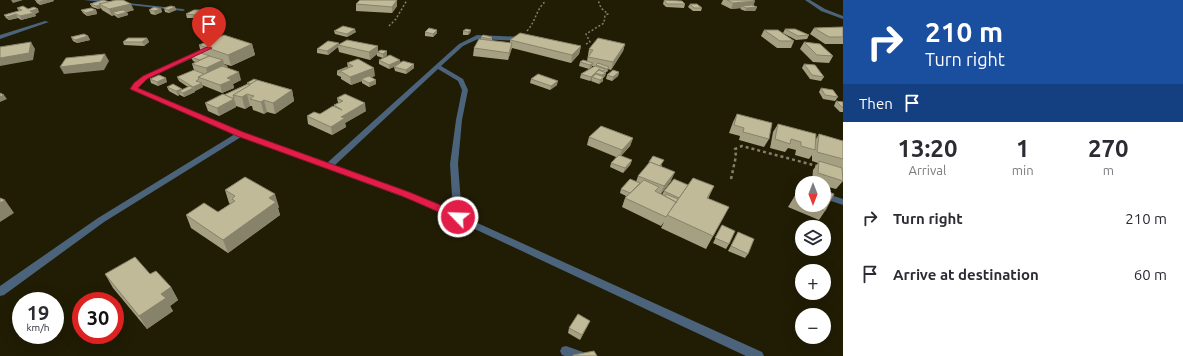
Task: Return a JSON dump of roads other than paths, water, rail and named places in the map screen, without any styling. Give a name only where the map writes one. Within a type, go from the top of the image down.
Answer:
[{"type":"street","points":[[86,0],[183,10]]},
{"type":"street","points":[[807,0],[823,10],[843,18]]},
{"type":"street","points":[[0,37],[47,22]]},
{"type":"street","points":[[329,166],[461,45],[477,37],[528,39]]},
{"type":"street","points":[[215,45],[145,78],[136,84],[134,89],[240,134],[420,200],[758,356]]},
{"type":"street","points":[[437,66],[461,80],[465,90],[459,120],[454,164],[458,217]]},
{"type":"street","points":[[0,292],[101,220],[240,134]]},
{"type":"street","points":[[831,198],[843,202]]},
{"type":"street","points":[[566,351],[579,356]]}]
